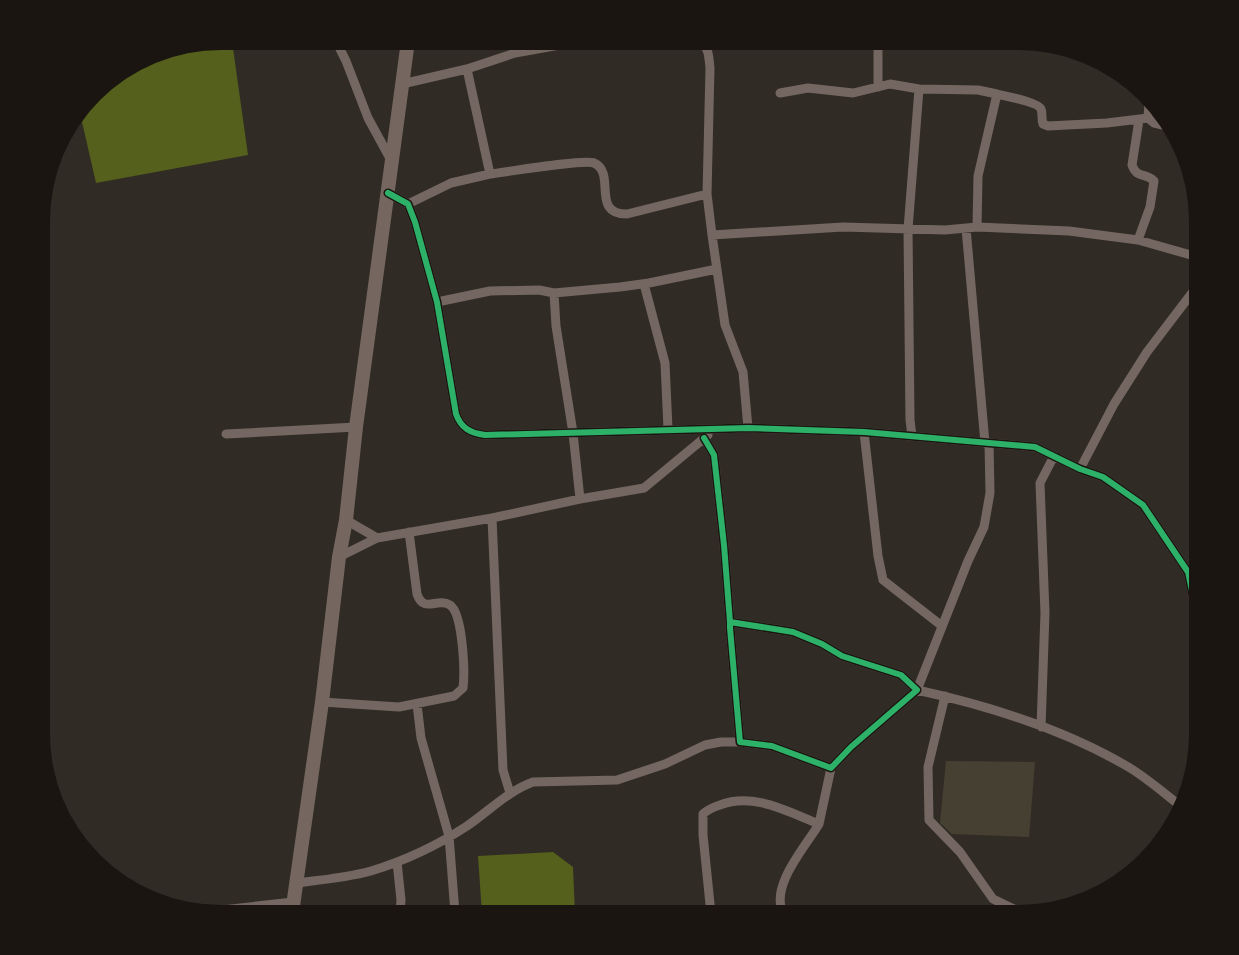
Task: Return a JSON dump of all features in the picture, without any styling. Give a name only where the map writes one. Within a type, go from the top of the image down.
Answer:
[{"type":"main road","points":[[293,905],[322,702],[339,557],[346,520],[356,427],[407,50]]},
{"type":"street","points":[[340,50],[368,118],[392,162]]},
{"type":"street","points":[[402,84],[467,69],[515,53],[532,50]]},
{"type":"street","points":[[706,50],[710,68],[708,194],[712,235],[726,325],[743,372],[748,428]]},
{"type":"street","points":[[878,50],[878,87]]},
{"type":"street","points":[[467,69],[490,174]]},
{"type":"street","points":[[780,93],[808,88],[853,93],[890,84],[919,89],[978,90],[1038,105],[1042,111],[1041,120],[1043,124],[1048,126],[1144,119],[1159,124]]},
{"type":"street","points":[[912,436],[910,420],[908,229],[919,89]]},
{"type":"street","points":[[977,226],[978,176],[996,94]]},
{"type":"street","points":[[1138,240],[1150,207],[1154,181],[1150,177],[1138,175],[1134,172],[1132,166],[1147,108]]},
{"type":"street","points":[[408,204],[451,183],[490,174],[593,162],[599,166],[604,178],[606,201],[610,210],[617,214],[627,214],[708,194]]},
{"type":"street","points":[[388,193],[408,204],[415,222],[437,302],[456,414],[460,424],[475,434],[748,428],[864,432],[1034,447],[1080,469],[1102,477],[1143,505],[1189,576]]},
{"type":"street","points":[[712,235],[843,227],[945,230],[977,226],[1070,231],[1138,240],[1189,254]]},
{"type":"street","points":[[966,228],[985,443],[989,443]]},
{"type":"street","points":[[437,302],[499,290],[539,290],[554,293],[644,284],[717,269]]},
{"type":"street","points":[[644,284],[664,354],[668,429]]},
{"type":"street","points":[[554,293],[556,326],[573,433],[580,499]]},
{"type":"street","points":[[1080,469],[1114,404],[1147,352],[1189,297]]},
{"type":"street","points":[[226,434],[356,427]]},
{"type":"street","points":[[339,557],[378,538],[644,488],[714,429]]},
{"type":"street","points":[[864,432],[878,556],[883,580],[942,626]]},
{"type":"street","points":[[704,438],[714,455],[724,545],[740,742]]},
{"type":"street","points":[[780,905],[781,888],[819,824],[831,768],[850,747],[917,690],[968,561],[984,527],[990,493],[989,443]]},
{"type":"street","points":[[1041,727],[1044,613],[1040,483],[1054,456]]},
{"type":"street","points":[[492,518],[503,770],[510,793]]},
{"type":"street","points":[[346,520],[378,538]]},
{"type":"street","points":[[322,702],[387,707],[416,704],[454,696],[463,688],[460,629],[455,612],[451,606],[445,603],[424,604],[420,601],[417,594],[409,532]]},
{"type":"street","points":[[730,622],[793,632],[822,644],[842,656],[901,675],[917,690],[959,699],[1071,738],[1130,768],[1175,802]]},
{"type":"street","points":[[944,696],[928,767],[929,820],[960,852],[993,899],[1005,905]]},
{"type":"street","points":[[416,704],[421,738],[448,836],[454,905]]},
{"type":"street","points":[[296,883],[344,877],[396,862],[479,818],[510,793],[522,786],[534,782],[617,780],[665,764],[706,745],[721,742],[740,742],[772,746],[831,768]]},
{"type":"street","points":[[710,905],[702,822],[704,814],[708,809],[739,800],[752,801],[768,804],[819,824]]},
{"type":"street","points":[[396,862],[401,905]]},
{"type":"shaded area","points":[[210,50],[233,50],[248,155],[96,183],[82,122],[92,108],[108,92],[135,73],[166,59]]},
{"type":"shaded area","points":[[553,852],[573,867],[575,905],[481,905],[478,856]]},
{"type":"building","points":[[946,761],[1035,762],[1029,837],[952,834],[940,823]]},
{"type":"cycle path","points":[[388,193],[408,204],[415,222],[437,302],[456,414],[463,426],[475,433],[485,435],[748,428],[864,432],[1035,447],[1080,469],[1103,477],[1143,505],[1188,572],[1189,577]]},
{"type":"cycle path","points":[[704,438],[714,455],[724,545],[730,628],[740,742],[772,746],[831,768],[851,747],[917,690],[901,675],[842,656],[822,644],[793,632],[730,622]]}]
